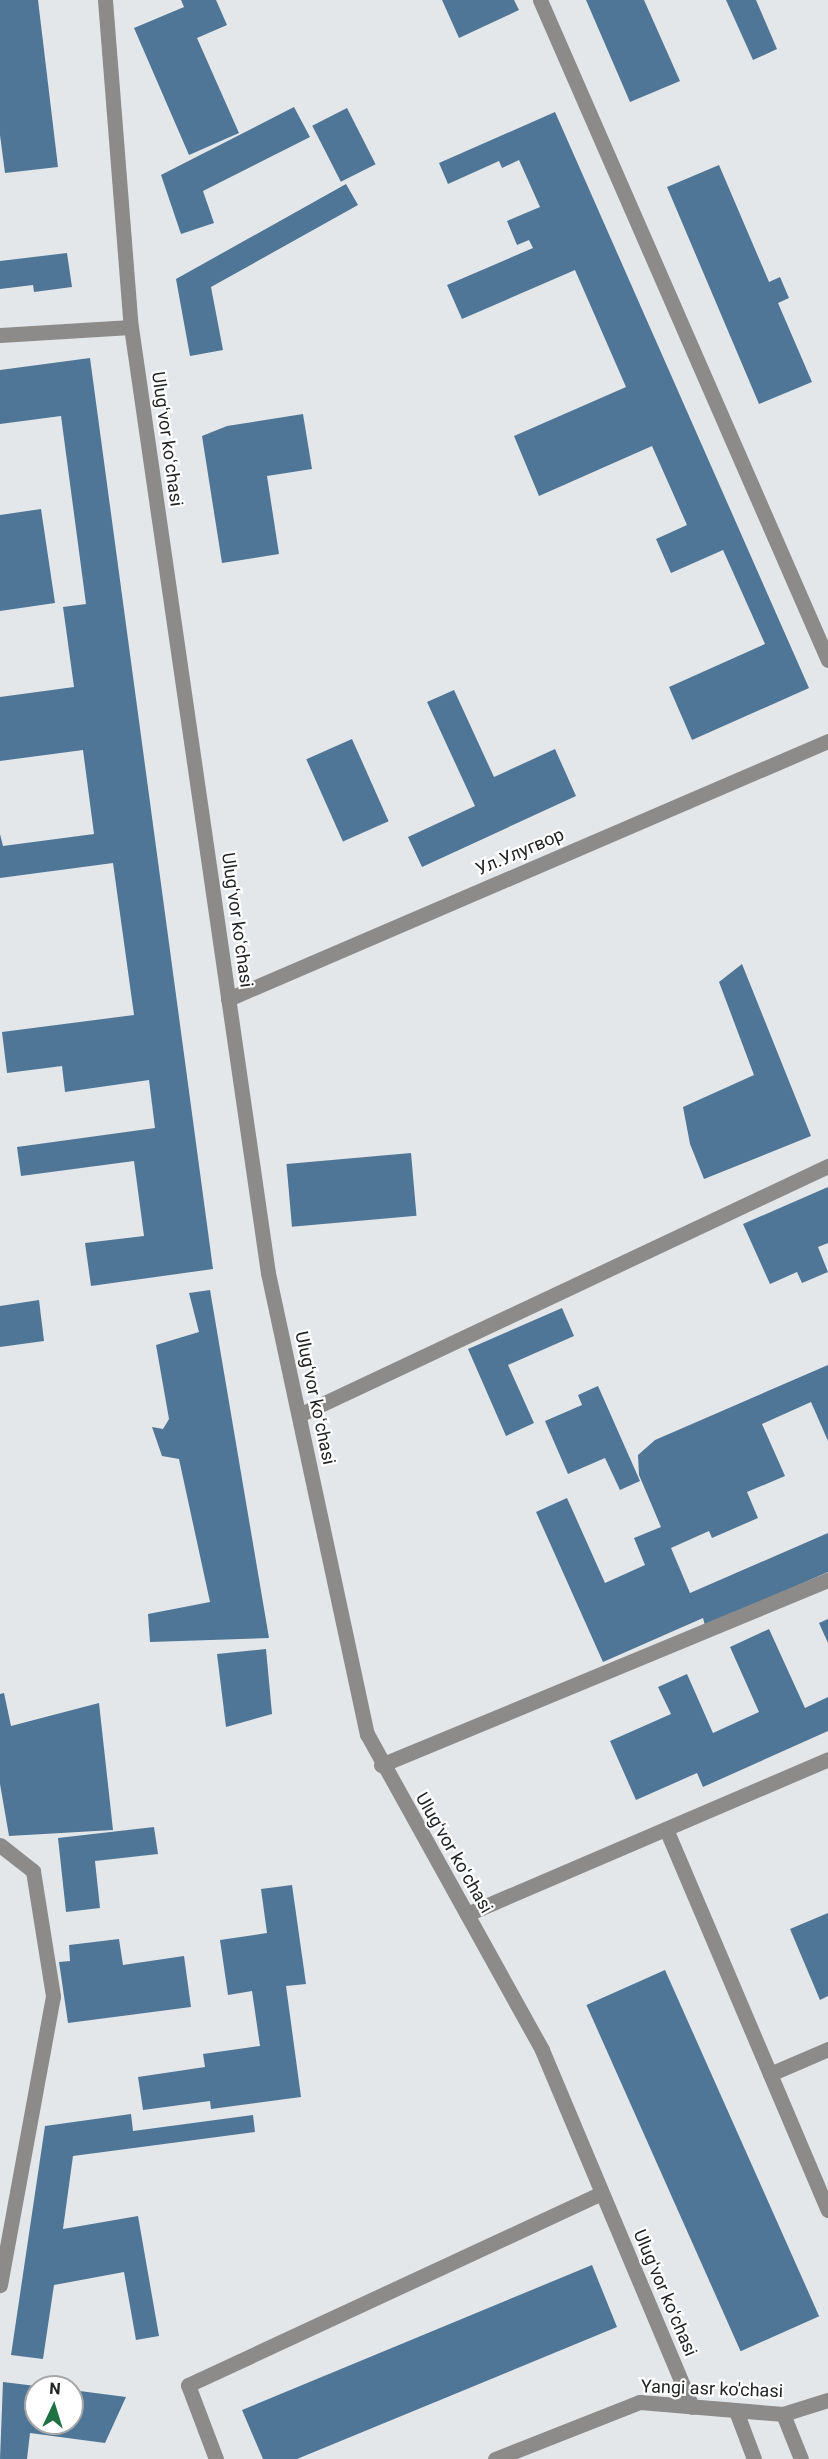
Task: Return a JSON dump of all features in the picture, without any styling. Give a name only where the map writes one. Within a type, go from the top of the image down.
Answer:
[{"type":"street","name":"Ulugʻvor koʻchasi","points":[[105,0],[131,327],[268,1273],[367,1734],[381,1765],[543,2050],[692,2407]]},
{"type":"street","points":[[540,0],[828,660]]},
{"type":"street","points":[[0,335],[131,327]]},
{"type":"street","name":"Ул.Улугвор","points":[[228,999],[828,741]]},
{"type":"street","points":[[299,1415],[828,1166]]},
{"type":"street","points":[[381,1765],[828,1580]]},
{"type":"street","points":[[467,1914],[828,1759]]},
{"type":"street","points":[[666,1829],[770,2074],[824,2190],[828,2210]]},
{"type":"street","points":[[0,1845],[33,1870],[52,1996],[0,2285]]},
{"type":"street","points":[[770,2074],[828,2049]]},
{"type":"street","points":[[216,2459],[188,2385],[602,2193]]},
{"type":"street","name":"Yangi asr ko'chasi","points":[[495,2459],[640,2402],[783,2414],[828,2400]]},
{"type":"street","points":[[736,2411],[754,2459]]},
{"type":"street","points":[[783,2414],[801,2459]]},
{"type":"building","points":[[0,0],[38,0],[58,167],[5,173],[0,135]]},
{"type":"building","points":[[181,0],[216,0],[227,25],[197,38],[239,133],[189,155],[134,28],[184,7]]},
{"type":"building","points":[[442,0],[514,0],[519,10],[459,38]]},
{"type":"building","points":[[586,0],[644,0],[680,81],[630,102]]},
{"type":"building","points":[[726,0],[756,0],[777,49],[753,60]]},
{"type":"building","points":[[294,107],[310,137],[203,191],[214,223],[181,234],[161,175]]},
{"type":"building","points":[[347,108],[376,164],[341,182],[312,126]]},
{"type":"building","points":[[555,112],[809,688],[692,740],[669,687],[765,644],[723,550],[671,573],[656,539],[687,525],[652,446],[539,496],[514,436],[626,387],[575,270],[462,319],[447,285],[533,248],[529,240],[517,245],[507,221],[540,207],[519,160],[502,168],[499,161],[448,184],[439,163]]},
{"type":"building","points":[[719,165],[769,282],[780,277],[789,298],[778,303],[812,382],[759,404],[667,187]]},
{"type":"building","points":[[346,184],[358,205],[211,287],[223,350],[190,356],[176,279]]},
{"type":"building","points":[[67,253],[72,287],[34,292],[33,285],[0,289],[0,261]]},
{"type":"building","points":[[90,358],[213,1269],[91,1286],[85,1243],[144,1236],[134,1161],[21,1176],[17,1147],[155,1128],[149,1080],[65,1092],[62,1066],[7,1073],[2,1032],[134,1015],[113,863],[0,878],[0,834],[3,846],[94,834],[83,750],[0,761],[0,697],[74,687],[63,607],[86,604],[61,416],[0,424],[0,370]]},
{"type":"building","points":[[303,414],[312,469],[267,476],[279,554],[222,563],[202,436],[227,426]]},
{"type":"building","points":[[41,509],[55,603],[0,611],[0,515]]},
{"type":"building","points":[[454,690],[494,777],[555,749],[576,796],[422,867],[408,837],[475,806],[427,702]]},
{"type":"building","points":[[352,739],[389,821],[343,842],[306,759]]},
{"type":"building","points":[[742,964],[811,1136],[704,1179],[690,1144],[683,1107],[754,1075],[719,982]]},
{"type":"building","points":[[411,1153],[416,1216],[292,1227],[286,1164]]},
{"type":"building","points":[[828,1187],[828,1243],[818,1247],[828,1272],[802,1283],[797,1272],[770,1284],[743,1224]]},
{"type":"building","points":[[210,1290],[269,1638],[150,1642],[148,1614],[210,1602],[179,1459],[162,1456],[152,1427],[163,1429],[169,1419],[156,1345],[199,1332],[189,1293]]},
{"type":"building","points":[[39,1300],[44,1341],[0,1347],[0,1306]]},
{"type":"building","points":[[562,1308],[574,1336],[508,1365],[534,1423],[506,1436],[468,1349]]},
{"type":"building","points":[[828,1365],[828,1441],[811,1402],[762,1424],[785,1476],[747,1492],[758,1518],[712,1538],[709,1531],[671,1548],[690,1593],[828,1533],[828,1572],[705,1626],[703,1618],[603,1662],[536,1512],[567,1498],[605,1583],[645,1565],[634,1538],[661,1527],[639,1475],[638,1455],[655,1440]]},
{"type":"building","points":[[598,1386],[640,1481],[620,1490],[605,1458],[568,1474],[545,1421],[582,1405],[578,1395]]},
{"type":"building","points":[[828,1619],[828,1643],[819,1623]]},
{"type":"building","points":[[769,1629],[805,1708],[828,1697],[828,1731],[703,1787],[697,1773],[636,1800],[610,1741],[671,1714],[658,1687],[687,1674],[713,1733],[759,1712],[730,1647]]},
{"type":"building","points":[[266,1649],[272,1714],[226,1727],[217,1654]]},
{"type":"building","points":[[4,1693],[11,1726],[99,1703],[113,1830],[9,1836],[0,1784],[0,1694]]},
{"type":"building","points":[[154,1827],[158,1854],[95,1861],[100,1908],[66,1912],[58,1838]]},
{"type":"building","points":[[292,1885],[306,1984],[286,1986],[301,2097],[211,2109],[210,2101],[143,2110],[138,2077],[205,2067],[203,2054],[260,2046],[252,1991],[228,1995],[220,1940],[267,1933],[261,1889]]},
{"type":"building","points":[[828,1913],[828,1996],[820,2000],[790,1929]]},
{"type":"building","points":[[119,1939],[123,1965],[184,1956],[191,2007],[68,2023],[59,1962],[70,1961],[69,1945]]},
{"type":"building","points":[[665,1970],[819,2316],[741,2351],[586,2005]]},
{"type":"building","points":[[131,2114],[133,2131],[253,2115],[255,2132],[73,2156],[63,2229],[138,2216],[159,2336],[136,2340],[124,2272],[54,2285],[43,2359],[11,2355],[45,2126]]},
{"type":"building","points":[[592,2265],[617,2327],[297,2459],[263,2459],[242,2410]]},
{"type":"building","points":[[3,2382],[24,2385],[24,2435],[30,2435],[27,2459],[0,2459]]},
{"type":"building","points":[[84,2392],[126,2397],[105,2443],[45,2435],[84,2435]]}]
